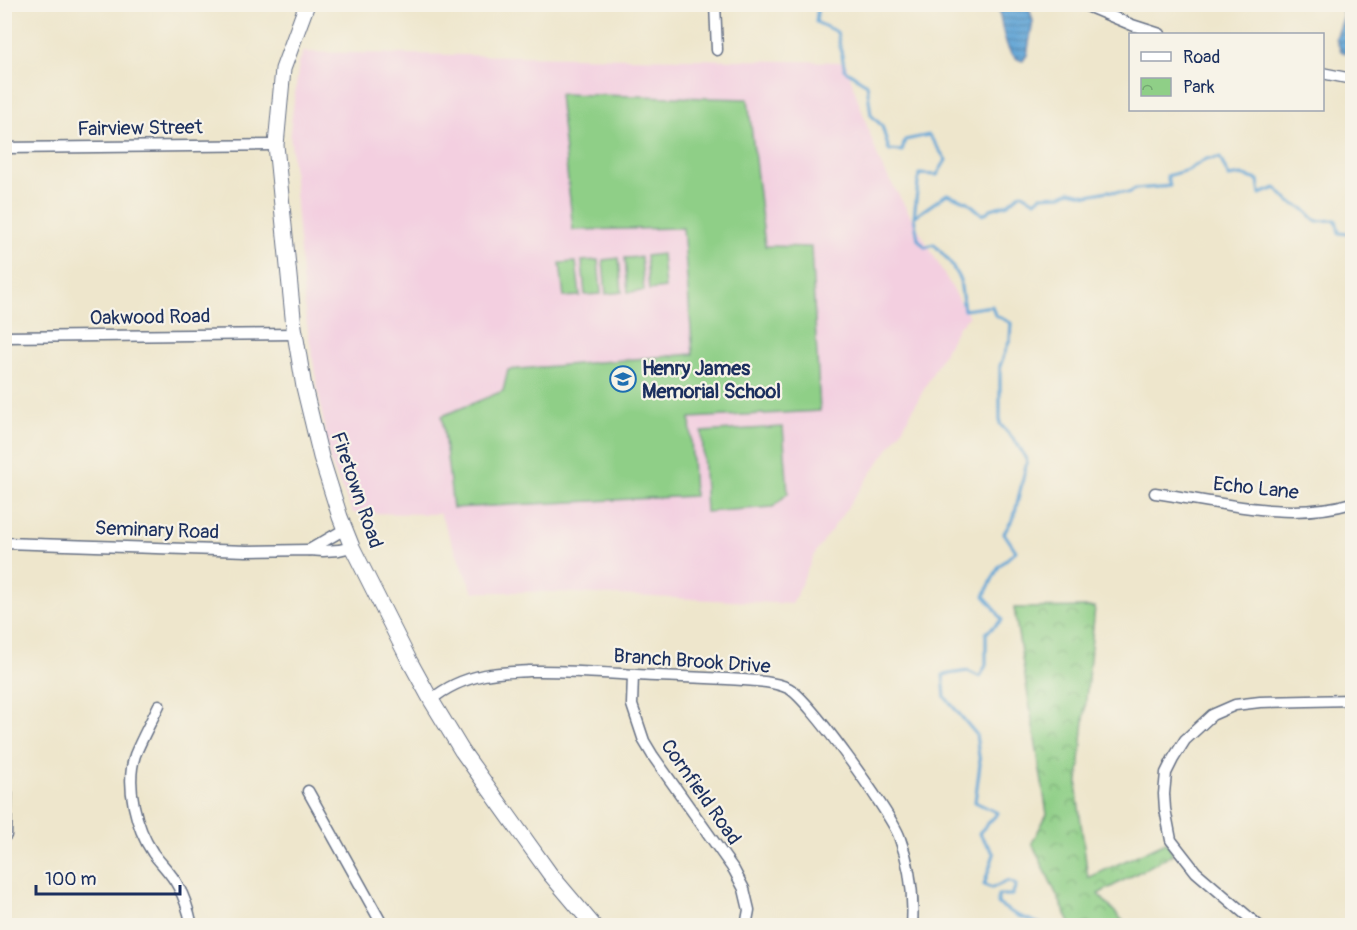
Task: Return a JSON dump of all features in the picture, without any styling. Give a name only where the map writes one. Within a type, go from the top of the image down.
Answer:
[{"type":"street","name":"Firetown Road","points":[[307,4],[283,69],[276,145],[295,334],[304,387],[321,457],[352,547],[431,700],[468,761],[550,874],[594,926]]},
{"type":"street","points":[[716,4],[717,50]]},
{"type":"street","points":[[1082,4],[1157,33]]},
{"type":"street","points":[[1324,73],[1353,79]]},
{"type":"street","name":"Fairview Street","points":[[4,148],[276,145]]},
{"type":"street","name":"Oakwood Road","points":[[4,337],[295,334]]},
{"type":"street","name":"Echo Lane","points":[[1155,493],[1295,512],[1317,511],[1353,503]]},
{"type":"street","name":"Seminary Road","points":[[309,550],[345,529]]},
{"type":"street","name":"Seminary Road","points":[[4,543],[247,551],[323,551],[352,547]]},
{"type":"street","name":"Branch Brook Drive","points":[[431,700],[455,685],[484,675],[561,670],[768,682],[790,688],[806,703],[828,731],[882,806],[898,834],[909,868],[913,910],[912,926]]},
{"type":"street","name":"Cornfield Road","points":[[633,675],[632,705],[644,741],[734,870],[744,889],[749,910],[746,926]]},
{"type":"street","points":[[1259,926],[1196,872],[1171,840],[1165,809],[1166,773],[1185,740],[1212,715],[1235,705],[1270,701],[1353,700]]},
{"type":"street","points":[[159,705],[135,757],[132,773],[134,810],[148,845],[178,886],[192,926]]},
{"type":"street","points":[[4,788],[7,794],[6,835],[4,837]]},
{"type":"street","points":[[308,790],[383,926]]},
{"type":"shaded area","name":"Henry James Memorial School","points":[[303,52],[845,62],[880,163],[969,317],[958,327],[901,431],[814,555],[792,604],[557,592],[473,592],[440,514],[353,513],[330,461],[305,313],[290,131],[299,63]]},
{"type":"green space","points":[[559,94],[748,99],[765,246],[811,247],[820,411],[690,418],[694,496],[453,508],[442,416],[503,391],[508,370],[693,354],[683,228],[573,230]]},
{"type":"green space","points":[[662,254],[665,288],[649,290],[646,256]]},
{"type":"green space","points":[[641,257],[644,291],[628,292],[625,258]]},
{"type":"green space","points":[[619,258],[622,292],[606,294],[603,260]]},
{"type":"green space","points":[[598,260],[601,294],[585,295],[582,261]]},
{"type":"green space","points":[[576,262],[580,296],[564,297],[560,263]]},
{"type":"green space","points":[[783,427],[788,493],[773,507],[706,512],[702,432]]},
{"type":"green space","points":[[1095,607],[1077,792],[1088,878],[1166,842],[1173,854],[1098,894],[1127,925],[1071,925],[1032,843],[1047,814],[1014,608]]},
{"type":"water","points":[[998,5],[1028,5],[1033,21],[1027,55],[1023,61],[1016,58],[1007,46]]},
{"type":"water","points":[[1342,5],[1352,5],[1352,50],[1345,53],[1341,51],[1336,39],[1343,18]]},
{"type":"waterway","points":[[818,4],[816,22],[837,32],[845,70],[867,84],[871,115],[882,126],[889,150],[902,151],[905,140],[929,135],[946,160],[937,175],[919,174],[914,217],[918,239],[925,247],[934,244],[949,261],[960,280],[964,310],[992,306],[995,315],[1011,323],[1010,339],[1000,366],[1000,424],[1017,443],[1027,461],[1014,517],[1004,533],[1016,551],[999,566],[984,596],[1002,620],[986,633],[986,665],[980,677],[968,671],[943,675],[945,697],[976,734],[980,764],[975,802],[998,813],[979,833],[994,854],[984,885],[992,888],[1008,881],[1016,885],[1012,895],[998,895],[998,904],[1016,915],[1046,926]]},
{"type":"waterway","points":[[914,217],[947,194],[968,202],[983,215],[991,209],[1008,204],[1021,193],[1035,201],[1041,196],[1062,195],[1070,191],[1088,195],[1108,191],[1129,193],[1135,189],[1170,186],[1167,176],[1188,170],[1206,159],[1220,158],[1229,177],[1241,175],[1258,180],[1260,194],[1276,188],[1289,202],[1304,209],[1316,221],[1336,220],[1339,233],[1352,234]]},
{"type":"place","name":"Henry James Memorial School","points":[[623,379]]}]
